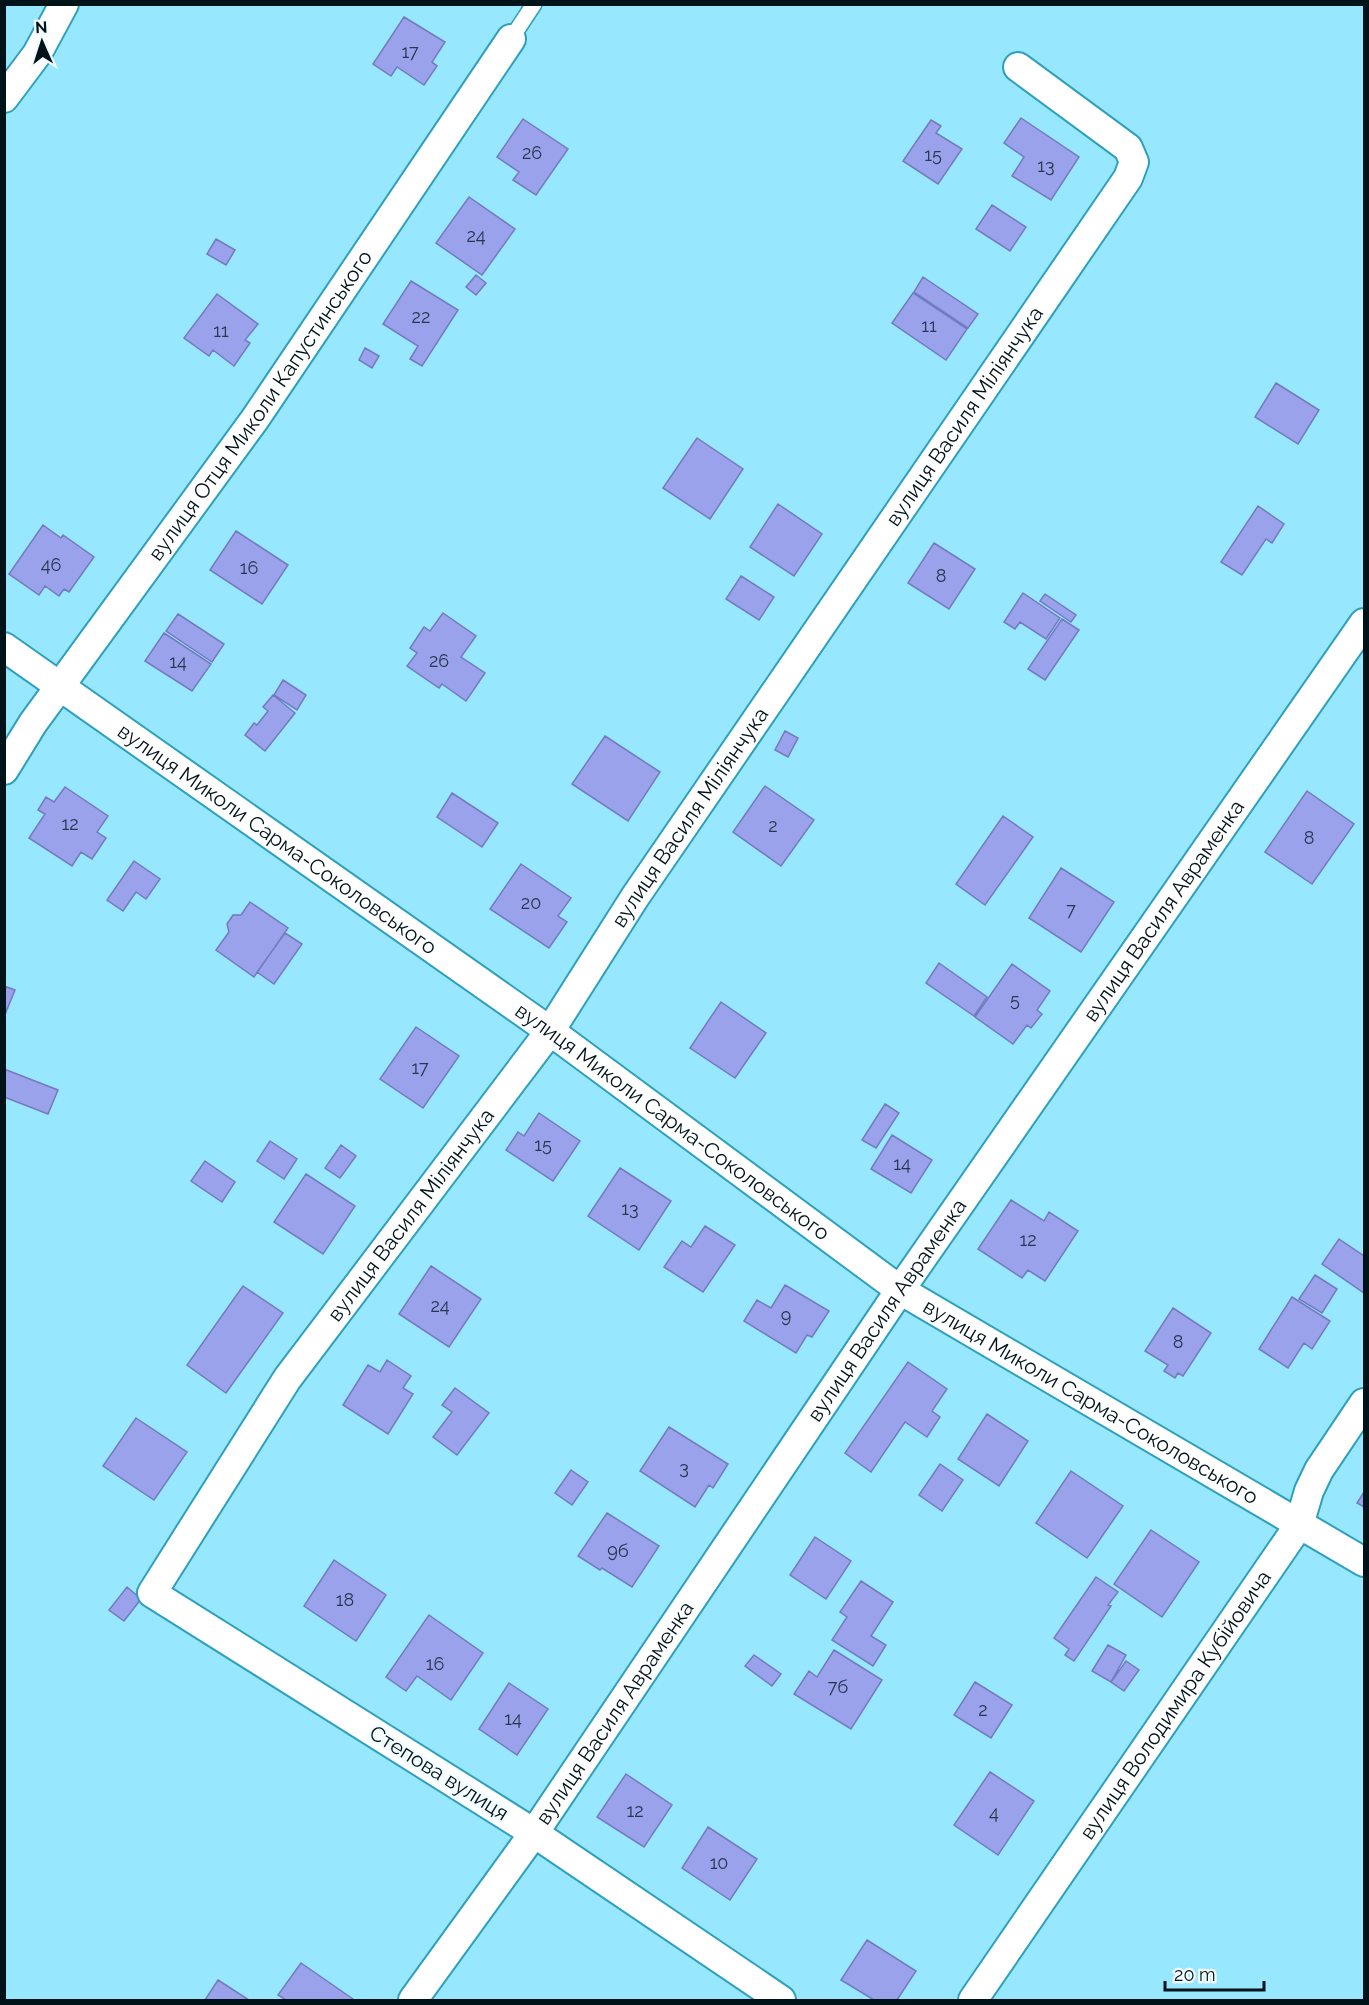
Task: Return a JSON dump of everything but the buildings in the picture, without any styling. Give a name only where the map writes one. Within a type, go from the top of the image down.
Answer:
[{"type":"street","points":[[4,98],[37,54],[64,4]]},
{"type":"street","name":"вулиця Отця Миколи Капустинського","points":[[4,770],[33,723],[255,419],[511,39]]},
{"type":"street","name":"вулиця Василя Міліянчука","points":[[152,1593],[287,1379],[550,1031],[635,897],[1132,170],[1134,162],[1128,148],[1018,67]]},
{"type":"street","name":"вулиця Василя Авраменка","points":[[413,2001],[534,1833],[900,1290],[1365,623]]},
{"type":"street","name":"вулиця Миколи Сарма-Соколовського","points":[[4,647],[550,1031],[900,1290],[1299,1526],[1365,1562]]},
{"type":"street","name":"вулиця Володимира Кубійовича","points":[[973,2001],[1299,1526],[1319,1470],[1365,1403]]},
{"type":"street","name":"Степова вулиця","points":[[152,1593],[534,1833],[781,2001]]},
{"type":"lane","points":[[511,39],[534,4]]}]
